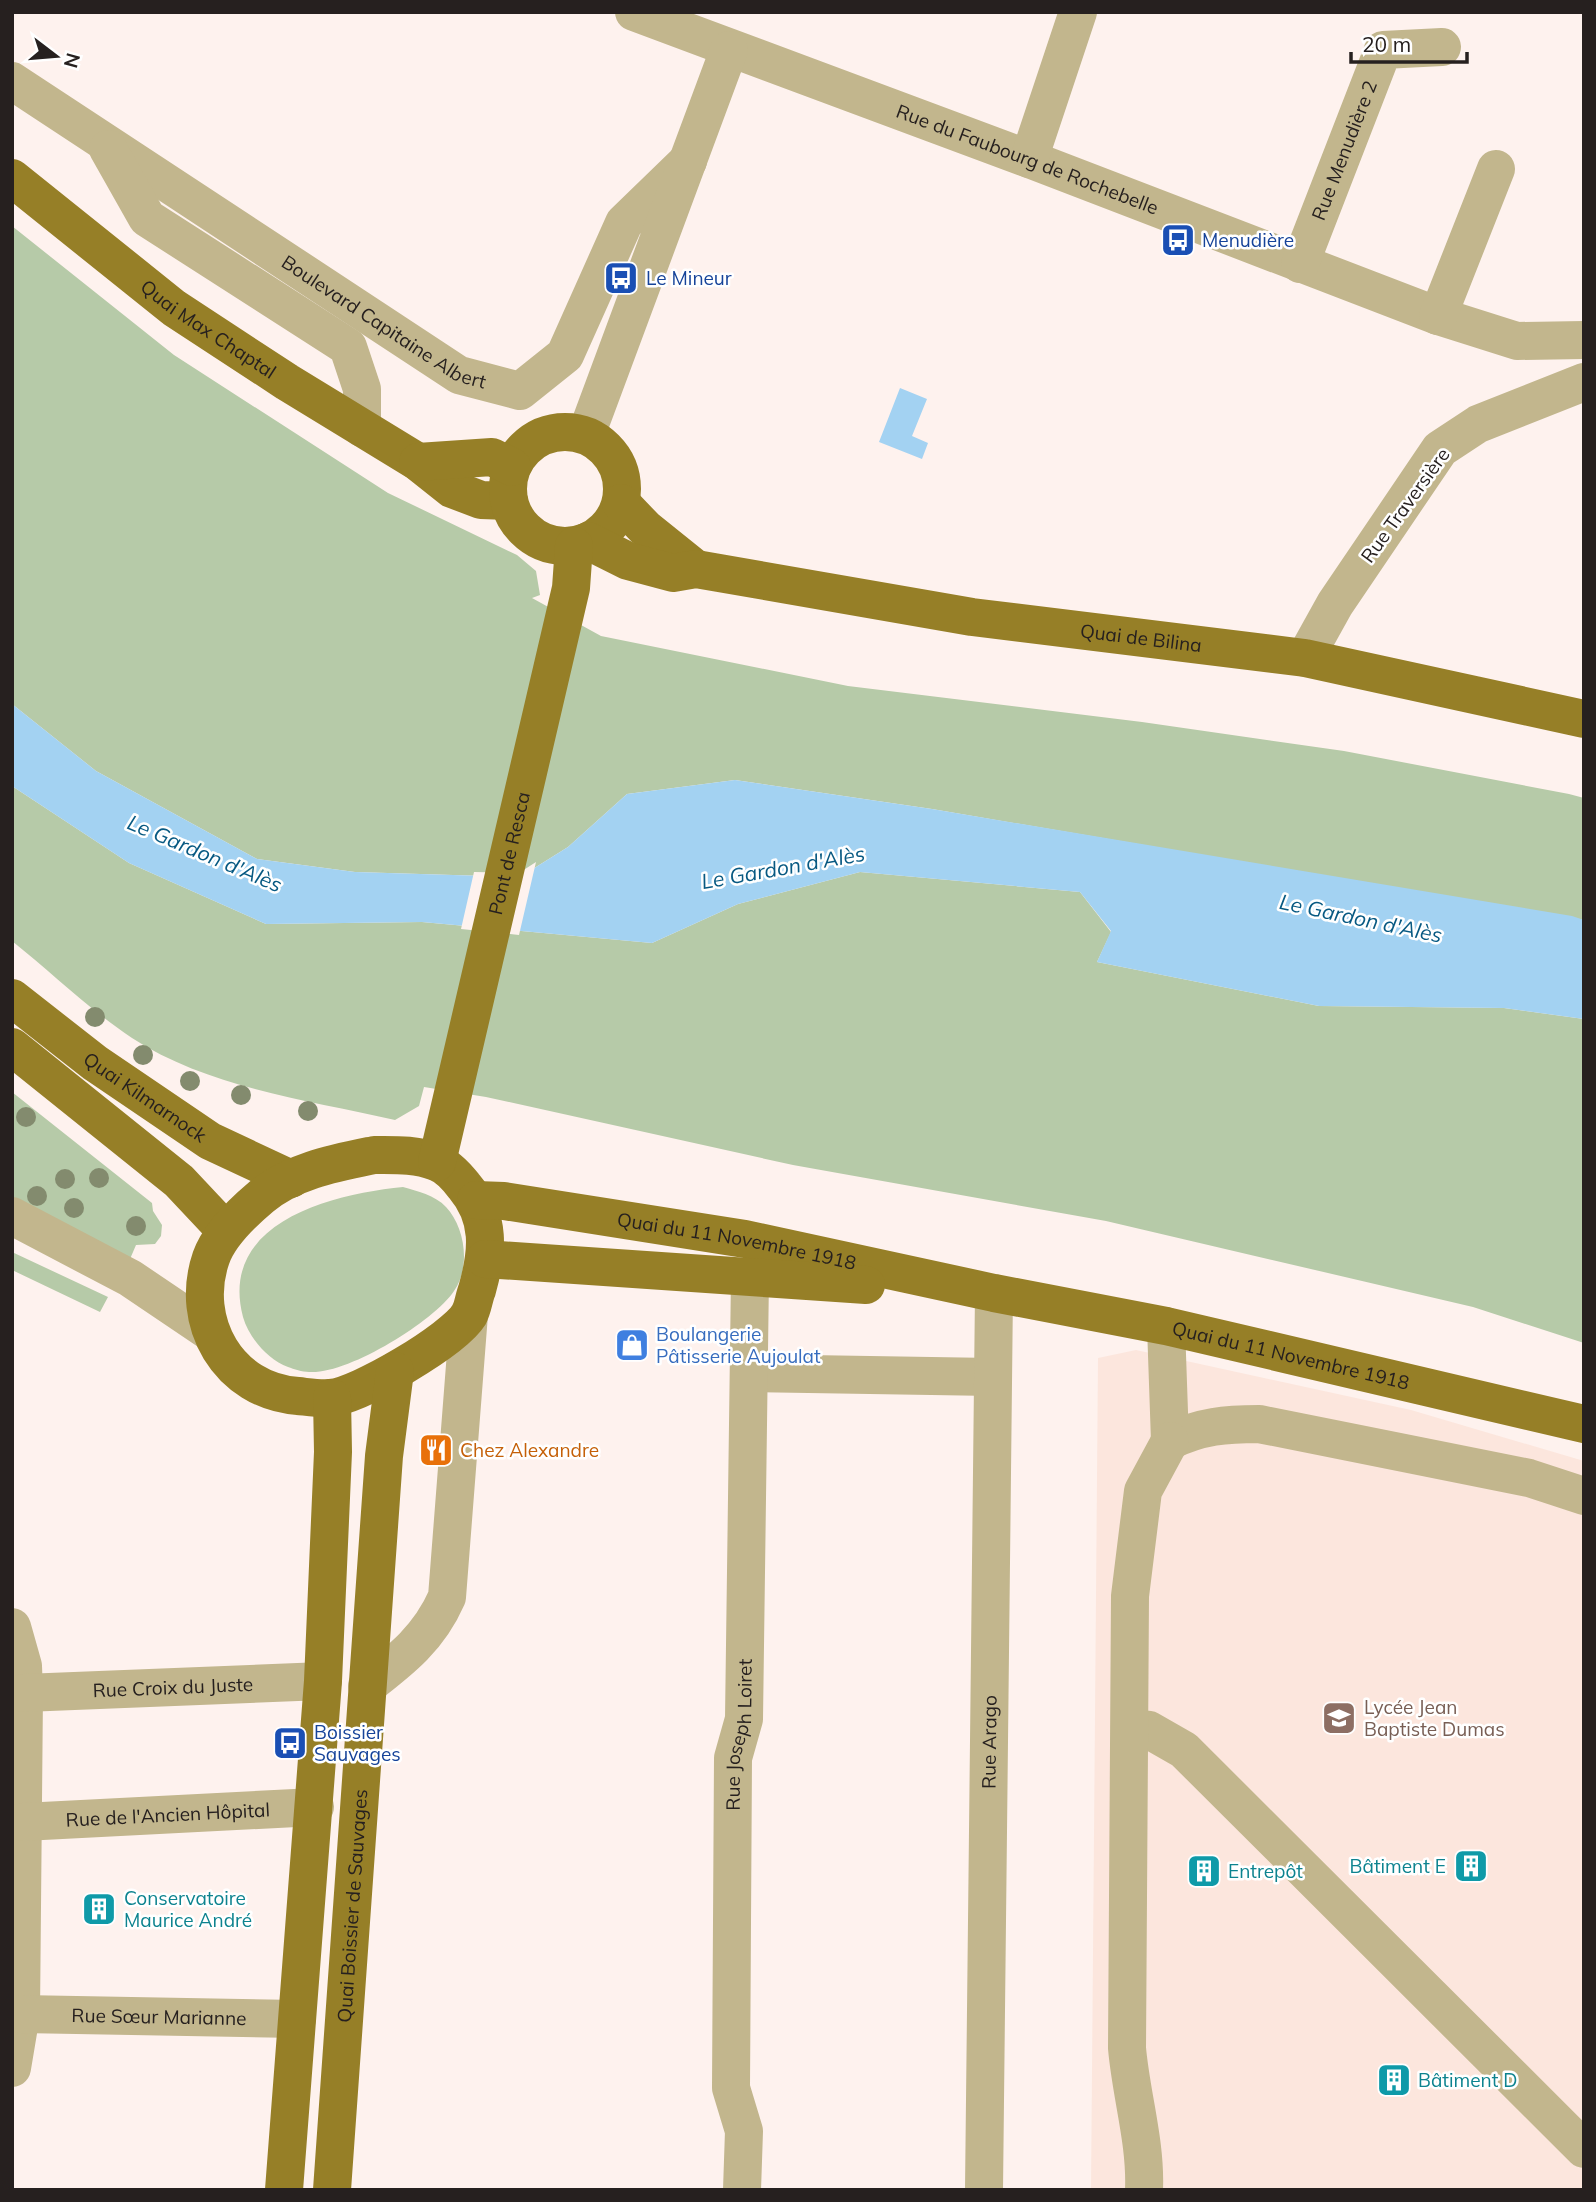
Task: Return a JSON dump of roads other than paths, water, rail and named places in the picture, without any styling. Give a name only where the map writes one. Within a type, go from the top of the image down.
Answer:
[{"type":"main road","name":"Quai Max Chaptal","points":[[12,178],[174,308],[418,462],[452,489],[481,500],[510,484]]},
{"type":"main road","points":[[568,431],[586,435],[603,446],[616,462],[622,482],[621,503],[601,534],[581,544],[540,541],[526,531],[515,517],[510,484],[535,440],[551,433],[568,431]]},
{"type":"main road","name":"Quai de Bilina","points":[[621,503],[645,528],[696,569]]},
{"type":"main road","name":"Quai de Bilina","points":[[581,544],[673,573],[696,569],[972,617],[1305,659],[1584,719]]},
{"type":"main road","name":"Pont de Resca","points":[[439,1151],[581,544]]},
{"type":"main road","name":"Quai Kilmarnock","points":[[12,998],[95,1063],[210,1141],[291,1179]]},
{"type":"main road","name":"Quai Kilmarnock","points":[[12,1047],[179,1181],[226,1231]]},
{"type":"main road","points":[[439,1151],[476,1200],[486,1226],[485,1259],[470,1314],[441,1342],[395,1371],[332,1398],[289,1395],[256,1383],[223,1358],[210,1332],[203,1287],[212,1255],[226,1231],[262,1196],[291,1179],[330,1165],[374,1155],[439,1151]]},
{"type":"main road","name":"Quai du 11 Novembre 1918","points":[[476,1200],[504,1201],[745,1239],[994,1293],[1167,1326],[1584,1424]]},
{"type":"main road","name":"Quai du 11 Novembre 1918","points":[[485,1259],[994,1293]]},
{"type":"main road","name":"Quai Boissier de Sauvages","points":[[332,2190],[384,1456],[395,1371]]},
{"type":"main road","points":[[284,2190],[323,1681],[333,1452],[332,1398]]},
{"type":"street","name":"Rue du Faubourg de Rochebelle","points":[[634,12],[729,50],[1029,159],[1438,316],[1517,341],[1584,340]]},
{"type":"street","points":[[1029,159],[1078,12]]},
{"type":"street","name":"Rue Menudière 2","points":[[1300,264],[1383,50],[1442,47]]},
{"type":"street","points":[[586,435],[729,50]]},
{"type":"street","name":"Boulevard Capitaine Albert","points":[[12,80],[105,144],[459,375],[520,391],[565,355],[624,223],[688,161]]},
{"type":"street","points":[[105,144],[147,218],[348,346],[362,389],[362,428]]},
{"type":"street","points":[[1438,316],[1496,169]]},
{"type":"street","name":"Rue Traversière","points":[[1305,659],[1335,604],[1440,449],[1478,424],[1584,382]]},
{"type":"street","points":[[12,1216],[130,1278],[210,1332]]},
{"type":"street","name":"Rue Joseph Loiret","points":[[742,2190],[744,2131],[731,2088],[733,1758],[744,1719],[750,1277]]},
{"type":"street","name":"Rue Arago","points":[[985,2190],[994,1293]]},
{"type":"street","points":[[367,1686],[398,1662],[435,1624],[447,1597],[470,1314]]},
{"type":"street","points":[[1144,2190],[1145,2162],[1131,2092],[1127,2048],[1130,1596],[1143,1491],[1170,1441],[1167,1326]]},
{"type":"street","points":[[749,1373],[993,1377]]},
{"type":"street","points":[[1170,1441],[1195,1429],[1218,1424],[1259,1424],[1529,1478],[1584,1496]]},
{"type":"street","points":[[12,1628],[23,1666],[24,1693],[22,2014],[12,2068]]},
{"type":"street","name":"Rue Croix du Juste","points":[[24,1693],[323,1681]]},
{"type":"street","points":[[1131,1728],[1149,1730],[1184,1750],[1584,2148]]},
{"type":"street","name":"Rue de l'Ancien Hôpital","points":[[23,1822],[315,1807]]},
{"type":"street","name":"Rue Sœur Marianne","points":[[22,2014],[297,2019]]},
{"type":"water","points":[[900,388],[927,399],[912,436],[928,443],[922,459],[879,442]]},
{"type":"water","name":"Le Gardon d'Alès","points":[[12,704],[96,771],[257,859],[355,872],[520,877],[568,847],[627,794],[735,780],[932,809],[1572,916],[1584,920],[1584,1019],[1504,1008],[1319,1006],[1097,962],[1111,931],[1080,892],[860,872],[738,904],[652,943],[422,922],[266,924],[129,863],[12,786]]},
{"type":"place","name":"Menudière","points":[[1178,240]]},
{"type":"place","name":"Le Mineur","points":[[621,278]]},
{"type":"place","name":"Boulangerie Pâtisserie Aujoulat","points":[[632,1345]]},
{"type":"place","name":"Chez Alexandre","points":[[436,1450]]},
{"type":"place","name":"Lycée Jean Baptiste Dumas","points":[[1339,1718]]},
{"type":"place","name":"Boissier Sauvages","points":[[290,1743]]},
{"type":"place","name":"Bâtiment E","points":[[1471,1866]]},
{"type":"place","name":"Entrepôt","points":[[1204,1871]]},
{"type":"place","name":"Conservatoire Maurice André","points":[[99,1909]]},
{"type":"place","name":"Bâtiment D","points":[[1394,2080]]}]
